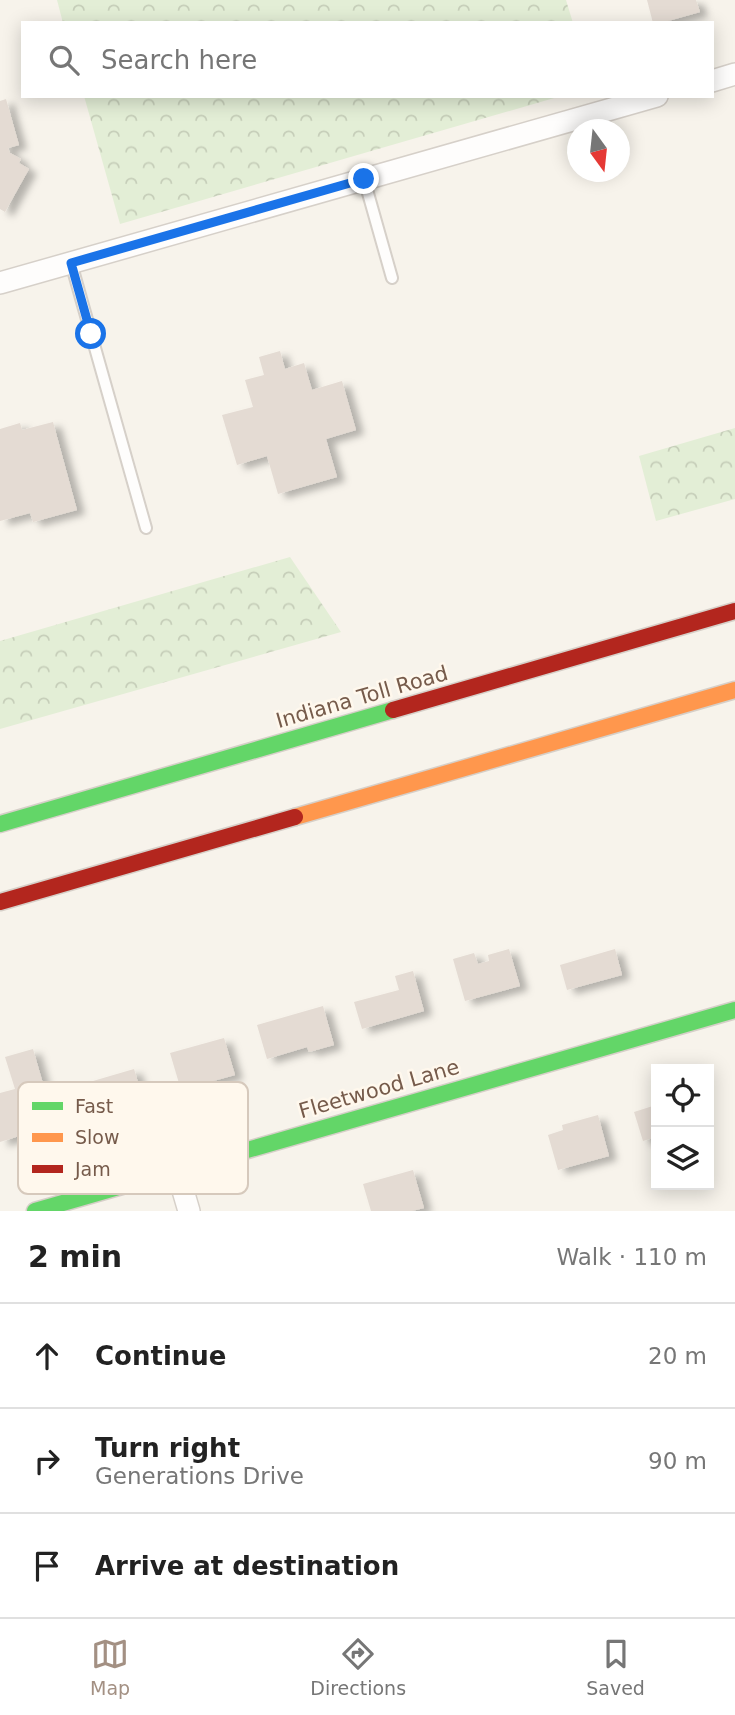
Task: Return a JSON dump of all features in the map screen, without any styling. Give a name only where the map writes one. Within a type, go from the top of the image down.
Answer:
[{"type":"main road","name":"Indiana Toll Road","points":[[0,824],[735,611]]},
{"type":"main road","points":[[0,902],[735,690]]},
{"type":"main road","name":"Fleetwood Lane","points":[[248,1150],[735,1010]]},
{"type":"main road","name":"Fleetwood Lane","points":[[34,1211],[93,1194]]},
{"type":"street","points":[[714,79],[735,74]]},
{"type":"street","points":[[0,283],[650,98]]},
{"type":"street","points":[[184,1194],[189,1211]]},
{"type":"lane","points":[[364,179],[392,278]]},
{"type":"lane","points":[[71,263],[146,528]]},
{"type":"green space","points":[[57,0],[566,0],[572,21],[62,21]]},
{"type":"green space","points":[[85,98],[554,98],[120,224]]},
{"type":"green space","points":[[735,428],[735,499],[656,521],[639,456]]},
{"type":"green space","points":[[290,557],[341,632],[0,729],[0,641]]},
{"type":"building","points":[[647,0],[696,0],[700,12],[668,21],[652,21]]},
{"type":"building","points":[[6,99],[19,145],[8,148],[10,153],[21,159],[19,163],[29,169],[5,212],[0,209],[0,101]]},
{"type":"building","points":[[280,351],[285,369],[304,363],[312,390],[342,381],[356,430],[326,439],[337,477],[278,494],[267,456],[237,465],[222,415],[253,407],[245,380],[264,375],[259,357]]},
{"type":"building","points":[[53,422],[77,510],[33,522],[30,513],[0,521],[0,429],[20,423],[22,430]]},
{"type":"building","points":[[509,949],[520,986],[465,1001],[453,959],[474,953],[478,964],[489,961],[488,955]]},
{"type":"building","points":[[615,949],[622,975],[567,990],[560,965]]},
{"type":"building","points":[[413,971],[424,1011],[362,1029],[354,1002],[399,990],[395,976]]},
{"type":"building","points":[[323,1006],[334,1045],[309,1052],[307,1047],[267,1059],[257,1025]]},
{"type":"building","points":[[224,1038],[235,1075],[210,1082],[179,1082],[170,1053]]},
{"type":"building","points":[[33,1049],[43,1082],[18,1082],[18,1136],[0,1142],[0,1093],[15,1089],[5,1057]]},
{"type":"building","points":[[134,1069],[138,1082],[90,1082]]},
{"type":"building","points":[[651,1107],[651,1139],[643,1141],[634,1112]]},
{"type":"building","points":[[598,1115],[609,1156],[558,1170],[548,1135],[563,1130],[562,1125]]},
{"type":"building","points":[[413,1170],[424,1208],[412,1211],[371,1211],[363,1184]]},
{"type":"traffic: fast","points":[[0,824],[393,710]]},
{"type":"traffic: fast","points":[[248,1150],[735,1010]]},
{"type":"traffic: fast","points":[[35,1211],[94,1194]]},
{"type":"traffic: slow","points":[[295,817],[735,690]]},
{"type":"traffic: jam","points":[[393,710],[735,611]]},
{"type":"traffic: jam","points":[[0,902],[295,817]]},
{"type":"route","points":[[91,334],[71,263],[364,179]]}]
